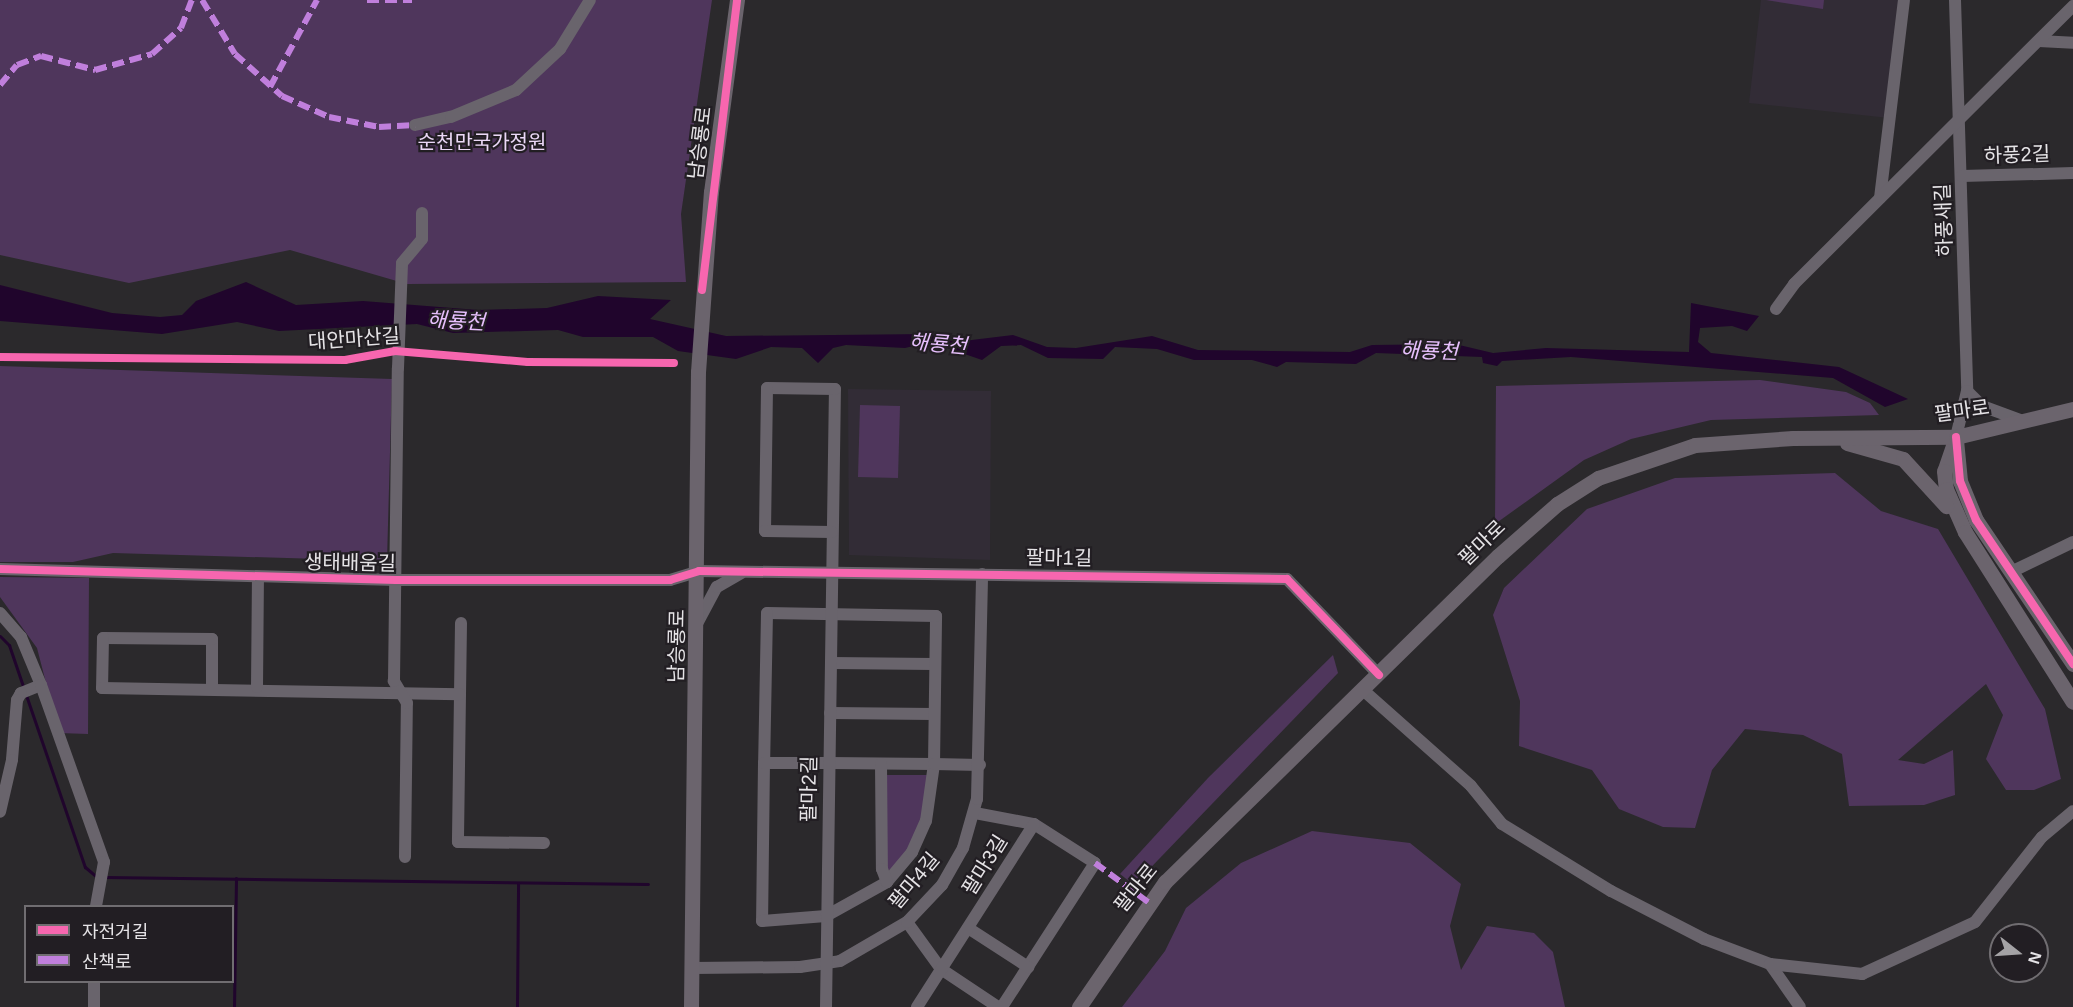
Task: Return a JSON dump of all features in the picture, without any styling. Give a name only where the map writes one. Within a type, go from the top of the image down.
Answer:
[{"type":"main road","name":"남승룡로","points":[[692,1007],[699,571],[698,372],[702,290],[737,0]]},
{"type":"main road","name":"팔마로","points":[[1079,1007],[1165,882],[1527,530],[1598,477],[1680,448],[1812,437],[1956,437],[2073,408]]},
{"type":"main road","points":[[1812,437],[1903,459],[1933,487],[1965,532],[2073,702]]},
{"type":"main road","points":[[1956,437],[1944,471],[1946,489],[1965,532]]},
{"type":"main road","points":[[1956,437],[1965,496],[2011,572],[2073,664]]},
{"type":"street","points":[[415,125],[451,117],[516,90],[560,50],[590,0]]},
{"type":"street","points":[[1880,198],[1904,0]]},
{"type":"street","name":"하풍새길","points":[[1955,0],[1967,391],[1956,437]]},
{"type":"street","points":[[1776,309],[1880,198],[2073,6]]},
{"type":"street","points":[[2039,41],[2073,43]]},
{"type":"street","name":"하풍2길","points":[[1962,176],[2073,173]]},
{"type":"street","points":[[405,857],[406,703],[394,681],[398,368],[401,269],[422,239],[422,213]]},
{"type":"street","name":"팔마2길","points":[[826,1007],[835,389],[767,388],[765,531],[832,532]]},
{"type":"street","points":[[1967,391],[1982,406],[2024,421]]},
{"type":"street","points":[[2011,572],[2073,542]]},
{"type":"street","name":"생태배움길","points":[[0,569],[258,578],[396,580],[670,580],[699,571]]},
{"type":"street","name":"팔마1길","points":[[699,571],[1287,579],[1378,675]]},
{"type":"street","points":[[698,622],[717,587],[746,571]]},
{"type":"street","name":"팔마4길","points":[[692,968],[827,964],[872,946],[907,922],[954,866],[975,813],[980,765],[982,574]]},
{"type":"street","points":[[257,687],[258,578]]},
{"type":"street","points":[[0,613],[21,637],[38,686],[84,797],[104,862],[97,881],[96,905]]},
{"type":"street","points":[[767,613],[831,614],[936,616],[934,764],[926,821],[912,852],[887,882],[826,916],[762,921],[767,613]]},
{"type":"street","points":[[461,623],[458,842],[544,843]]},
{"type":"street","points":[[208,687],[212,639],[103,638],[102,688],[257,687],[266,693],[460,694]]},
{"type":"street","points":[[831,663],[934,664]]},
{"type":"street","points":[[0,812],[21,693],[38,686]]},
{"type":"street","points":[[1364,690],[1471,786],[1510,829],[1644,908],[1770,964],[1862,974],[1975,922],[2042,837],[2073,811]]},
{"type":"street","points":[[830,713],[934,714]]},
{"type":"street","points":[[764,763],[980,765]]},
{"type":"street","points":[[881,764],[882,869],[887,882]]},
{"type":"street","points":[[907,922],[941,969],[1000,1007],[1095,863],[1034,824],[975,813]]},
{"type":"street","name":"팔마3길","points":[[917,1007],[1034,824]]},
{"type":"street","points":[[968,928],[1028,966]]},
{"type":"street","points":[[1770,964],[1800,1007]]},
{"type":"street","points":[[94,983],[94,1007]]},
{"type":"shaded area","points":[[1761,0],[1904,0],[1889,118],[1749,103]]},
{"type":"shaded area","points":[[848,389],[991,391],[990,560],[849,555]]},
{"type":"green space","name":"순천만국가정원","points":[[0,0],[712,0],[681,214],[686,282],[407,284],[290,250],[129,283],[0,255]]},
{"type":"green space","points":[[1766,0],[1824,0],[1823,9]]},
{"type":"green space","points":[[0,366],[392,379],[387,561],[113,553],[73,562],[0,562]]},
{"type":"green space","points":[[1760,380],[1846,392],[1870,403],[1879,415],[1711,420],[1631,439],[1584,460],[1495,524],[1496,386]]},
{"type":"green space","points":[[860,405],[900,406],[898,478],[858,477]]},
{"type":"green space","points":[[1835,473],[1881,511],[1938,529],[2045,709],[2061,779],[2034,790],[2006,790],[1986,759],[2003,715],[1986,684],[1898,760],[1924,764],[1953,750],[1955,795],[1924,805],[1849,806],[1842,754],[1803,735],[1745,729],[1712,770],[1695,828],[1663,827],[1619,809],[1592,770],[1519,746],[1520,701],[1493,615],[1504,588],[1587,509],[1675,478]]},
{"type":"green space","points":[[0,577],[89,578],[88,734],[59,733],[37,648],[0,597]]},
{"type":"green space","points":[[1333,655],[1338,673],[1134,885],[1120,874],[1208,778]]},
{"type":"green space","points":[[886,775],[929,775],[920,828],[894,873],[887,869]]},
{"type":"green space","points":[[1312,831],[1410,843],[1461,884],[1450,926],[1461,970],[1487,926],[1534,933],[1553,952],[1565,1007],[1122,1007],[1165,951],[1186,908],[1241,863]]},
{"type":"water","name":"해룡천","points":[[246,282],[296,305],[363,301],[478,310],[547,308],[598,296],[671,300],[650,319],[726,336],[928,334],[955,342],[1013,335],[1047,347],[1076,348],[1152,336],[1198,350],[1350,352],[1372,345],[1455,344],[1493,353],[1546,348],[1689,352],[1691,303],[1759,316],[1747,331],[1732,326],[1700,328],[1698,342],[1711,353],[1839,367],[1908,399],[1885,407],[1833,378],[1571,357],[1502,361],[1497,366],[1483,363],[1482,357],[1376,353],[1356,364],[1286,362],[1277,367],[1252,360],[1194,360],[1157,349],[1115,347],[1103,359],[1048,358],[1021,345],[1001,346],[982,360],[930,342],[905,348],[846,345],[833,348],[818,363],[802,348],[771,347],[736,359],[678,351],[653,337],[583,337],[558,330],[453,333],[417,324],[279,331],[237,322],[162,334],[0,321],[0,285],[112,313],[160,317],[182,315],[196,301]]},
{"type":"waterway","points":[[239,359],[244,359]]},
{"type":"waterway","points":[[0,636],[9,645],[24,689]]},
{"type":"waterway","points":[[26,695],[85,867],[97,877]]},
{"type":"waterway","points":[[104,877],[648,884]]},
{"type":"waterway","points":[[234,1007],[236,878]]},
{"type":"waterway","points":[[517,1007],[518,883]]},
{"type":"marked path","points":[[0,85],[17,65],[41,56],[95,70],[152,54],[181,28],[192,0]]},
{"type":"marked path","points":[[202,0],[235,54],[282,96],[329,117],[379,127],[415,125]]},
{"type":"marked path","points":[[270,87],[317,0]]},
{"type":"marked path","points":[[367,0],[412,0]]},
{"type":"marked path","points":[[1095,863],[1148,902]]},
{"type":"cycle path","points":[[702,290],[737,0]]},
{"type":"cycle path","name":"대안마산길","points":[[0,357],[345,360],[395,351],[528,362],[674,363]]},
{"type":"cycle path","points":[[1956,437],[1960,481],[1976,520],[2073,664]]},
{"type":"cycle path","points":[[0,569],[396,580],[670,580],[699,571],[1287,579],[1379,675]]}]
